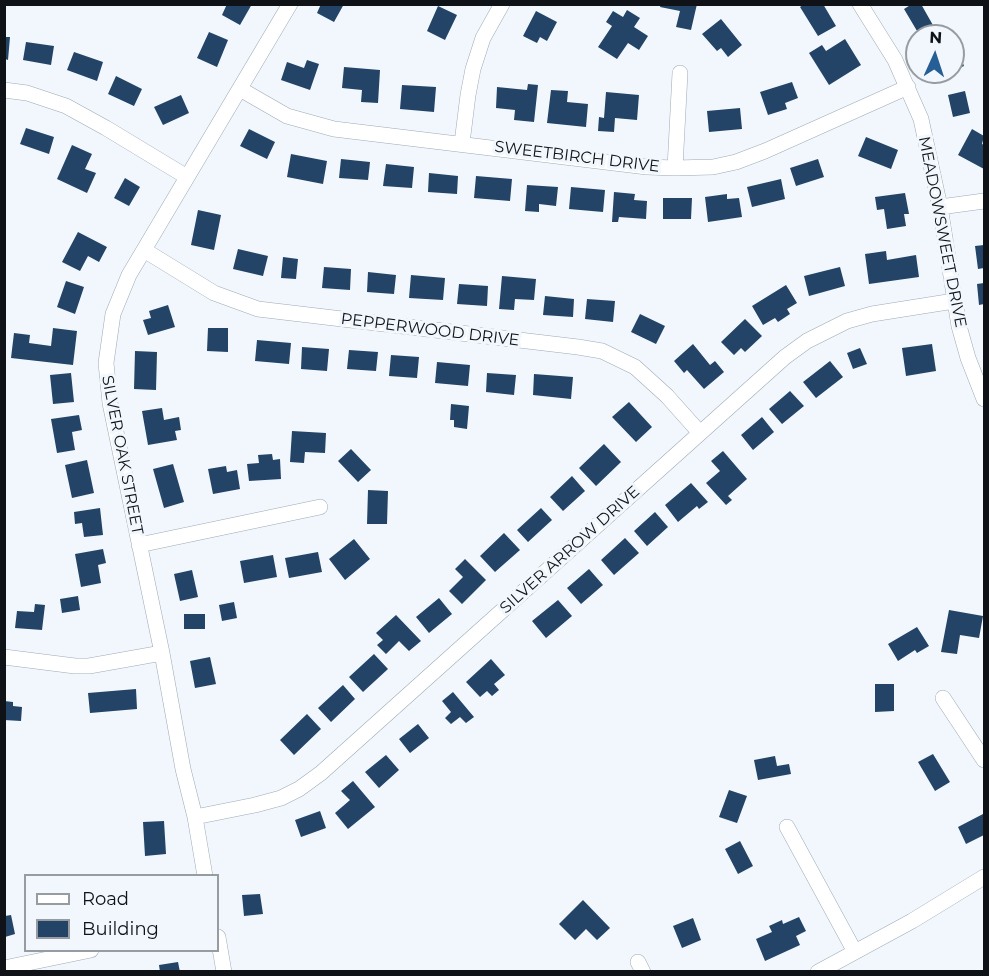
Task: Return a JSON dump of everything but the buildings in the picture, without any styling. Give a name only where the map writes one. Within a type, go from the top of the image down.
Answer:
[{"type":"street","name":"SILVER OAK STREET","points":[[205,874],[110,403],[106,363],[113,314],[125,284],[290,4]]},
{"type":"street","points":[[462,143],[473,69],[483,38],[502,4]]},
{"type":"street","name":"MEADOWSWEET DRIVE","points":[[860,4],[884,41],[908,87],[921,119],[940,207],[954,301],[968,358],[984,399]]},
{"type":"street","points":[[675,168],[680,73]]},
{"type":"street","name":"SWEETBIRCH DRIVE","points":[[240,89],[287,116],[334,129],[647,167],[675,168],[713,167],[736,162],[908,87]]},
{"type":"street","points":[[4,90],[27,93],[66,106],[187,177]]},
{"type":"street","points":[[940,207],[984,201]]},
{"type":"street","name":"PEPPERWOOD DRIVE","points":[[144,250],[214,293],[258,309],[578,346],[602,351],[635,367],[667,396],[700,433]]},
{"type":"street","name":"SILVER ARROW DRIVE","points":[[195,817],[281,798],[299,789],[321,773],[785,357],[826,330],[872,314],[954,301]]},
{"type":"street","points":[[140,545],[320,507]]},
{"type":"street","points":[[4,657],[89,666],[162,653]]},
{"type":"street","points":[[943,698],[984,760]]},
{"type":"street","points":[[787,827],[855,952]]},
{"type":"street","points":[[818,972],[912,921],[984,877]]},
{"type":"street","points":[[219,943],[224,972]]},
{"type":"street","points":[[4,968],[87,952]]}]
